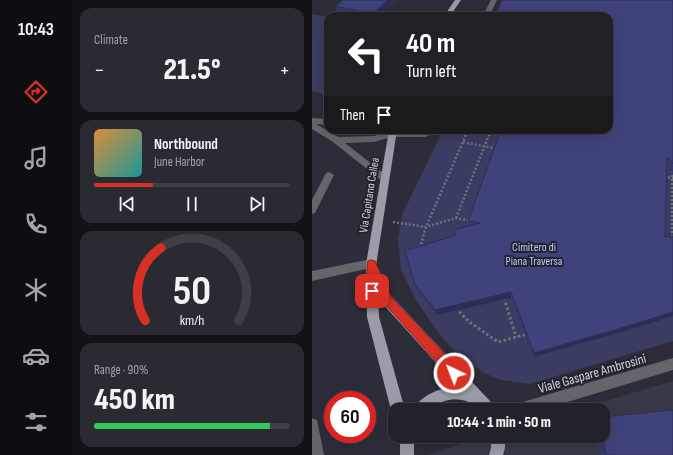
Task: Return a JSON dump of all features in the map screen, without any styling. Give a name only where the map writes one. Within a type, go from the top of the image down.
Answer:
[{"type":"main road","points":[[450,12],[458,0]]},
{"type":"main road","name":"Via Capitano Callea","points":[[392,134],[371,264],[373,317],[396,403]]},
{"type":"main road","points":[[371,264],[387,300],[482,403]]},
{"type":"main road","points":[[427,403],[437,396],[450,393],[463,393],[475,397],[482,403]]},
{"type":"main road","points":[[496,455],[498,443]]},
{"type":"main road","points":[[499,443],[500,455]]},
{"type":"street","points":[[488,12],[494,0]]},
{"type":"street","points":[[312,121],[324,122]]},
{"type":"street","points":[[312,125],[324,132]]},
{"type":"street","points":[[326,134],[384,178]]},
{"type":"street","points":[[336,140],[374,139],[387,134]]},
{"type":"street","points":[[312,210],[329,175]]},
{"type":"street","points":[[312,276],[371,264]]},
{"type":"street","name":"Viale Gaspare Ambrosini","points":[[542,403],[673,364]]},
{"type":"street","points":[[312,425],[317,455]]},
{"type":"path","points":[[423,254],[420,247],[426,228],[466,134]]},
{"type":"path","points":[[456,218],[490,134]]},
{"type":"path","points":[[463,142],[499,149]]},
{"type":"path","points":[[672,170],[673,245]]},
{"type":"path","points":[[660,176],[673,179]]},
{"type":"path","points":[[378,220],[426,228],[456,218],[480,222]]},
{"type":"path","points":[[503,294],[516,337]]},
{"type":"path","points":[[454,305],[468,321],[498,342],[532,333]]},
{"type":"shaded area","points":[[673,381],[673,455],[427,455],[465,443],[610,443],[610,403],[599,403]]},
{"type":"green space","name":"Cimitero di Piana Traversa","points":[[673,0],[673,341],[530,384],[501,380],[484,373],[456,353],[440,335],[416,300],[401,270],[398,239],[402,215],[441,134],[613,134],[613,15]]},
{"type":"green space","points":[[312,14],[324,16],[324,94],[312,91]]},
{"type":"building","points":[[343,0],[388,0],[374,12],[363,12],[335,6]]},
{"type":"building","name":"Cimitero di Piana Traversa","points":[[502,0],[673,0],[673,164],[667,157],[665,237],[673,236],[673,312],[534,353],[511,292],[435,310],[415,284],[405,251],[456,235],[454,230],[480,223],[468,221],[500,134],[613,134],[613,12],[497,12]]},
{"type":"building","points":[[673,410],[673,455],[606,455],[603,443],[610,443],[610,416]]},
{"type":"route","points":[[372,291],[371,264],[387,300],[454,373]]}]
